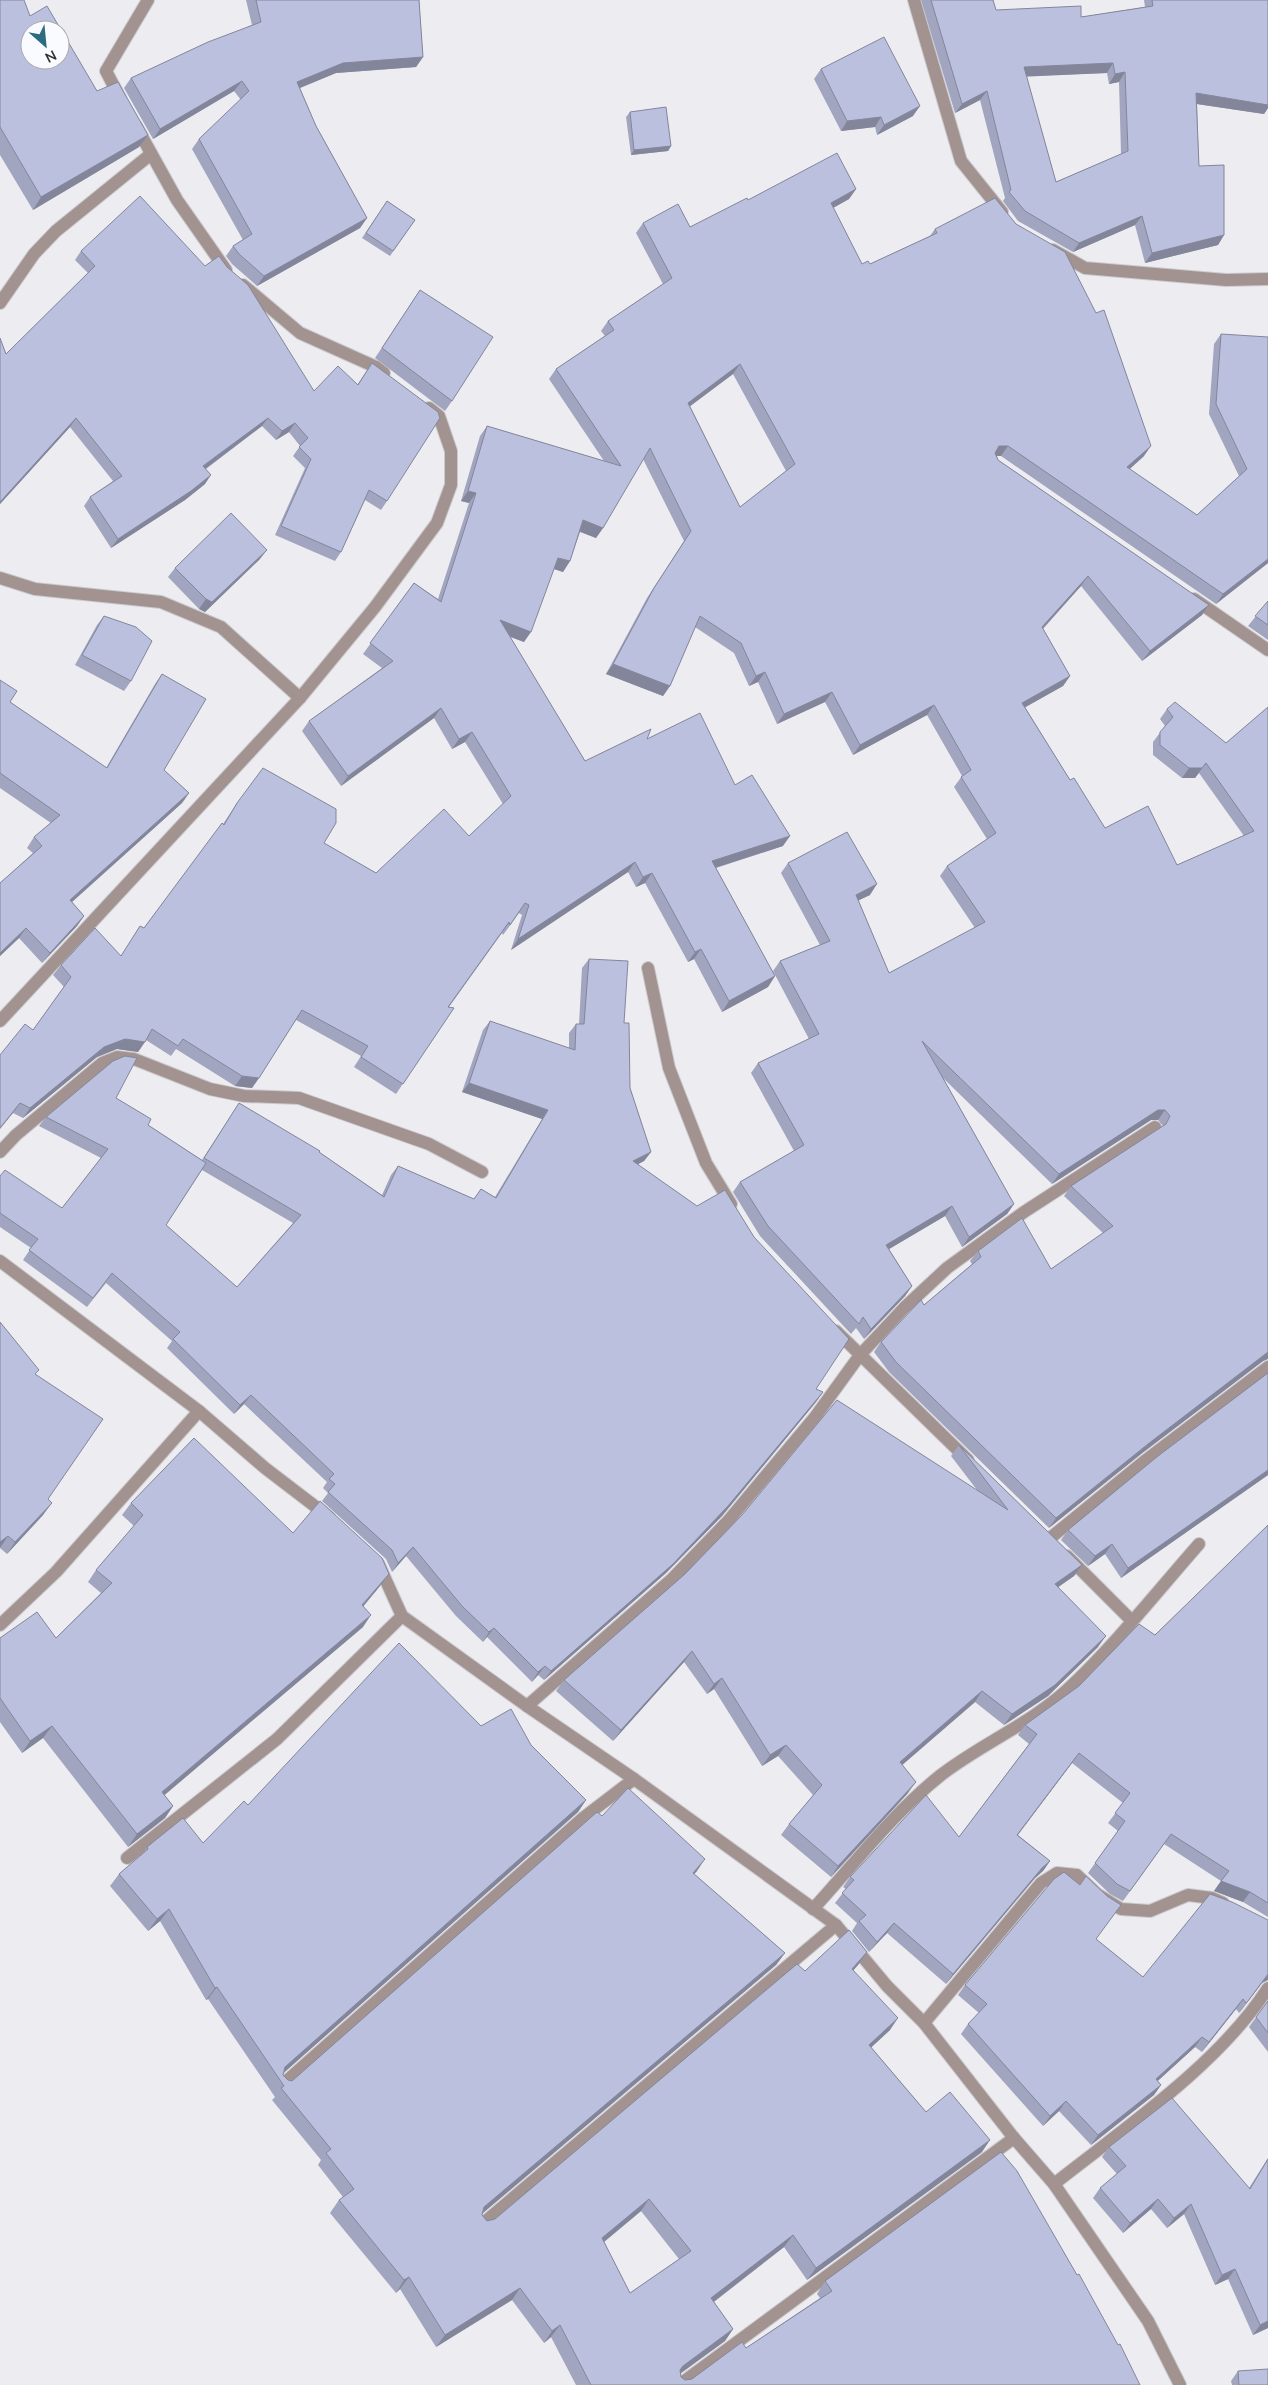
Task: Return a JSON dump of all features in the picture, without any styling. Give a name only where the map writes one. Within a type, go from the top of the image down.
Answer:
[{"type":"street","points":[[148,0],[106,71],[177,200],[226,270],[300,333],[376,367],[397,383]]},
{"type":"street","points":[[914,0],[962,161],[1007,219]]},
{"type":"street","points":[[0,303],[34,254],[56,231],[151,154]]},
{"type":"street","points":[[1045,245],[1085,268],[1226,280],[1268,279]]},
{"type":"street","points":[[0,1021],[300,698],[375,607],[437,523],[450,485],[452,451],[439,416],[418,400]]},
{"type":"street","points":[[0,578],[35,589],[161,602],[221,627],[300,698]]},
{"type":"street","points":[[1187,595],[1268,650]]},
{"type":"street","points":[[648,968],[669,1068],[706,1163],[740,1218]]},
{"type":"street","points":[[0,1152],[16,1135],[102,1063],[117,1056],[134,1059],[210,1089],[244,1096],[299,1098],[429,1144],[482,1172]]},
{"type":"street","points":[[526,1706],[672,1579],[728,1521],[815,1417],[860,1355],[904,1308],[948,1268],[1024,1212],[1155,1127]]},
{"type":"street","points":[[0,1261],[199,1411],[265,1468],[341,1528]]},
{"type":"street","points":[[828,1322],[979,1470]]},
{"type":"street","points":[[1132,1621],[1046,1536],[1268,1367]]},
{"type":"street","points":[[0,1625],[56,1572],[199,1411]]},
{"type":"street","points":[[813,1909],[912,1799],[968,1756],[1042,1710],[1067,1690],[1132,1621],[1199,1544]]},
{"type":"street","points":[[367,1552],[380,1565],[402,1616],[526,1706],[634,1779],[836,1925],[887,1986],[924,2023],[1014,2138],[1054,2184],[1148,2321],[1180,2385]]},
{"type":"street","points":[[127,1858],[277,1739],[402,1616]]},
{"type":"street","points":[[282,2085],[583,1818],[634,1779]]},
{"type":"street","points":[[924,2023],[1041,1883],[1057,1873],[1077,1875],[1097,1894],[1121,1909],[1150,1911],[1188,1895],[1212,1898],[1235,1908]]},
{"type":"street","points":[[481,2225],[836,1925]]},
{"type":"street","points":[[1054,2184],[1194,2070],[1229,2036],[1268,1988]]},
{"type":"street","points":[[679,2385],[1014,2138]]},
{"type":"building","points":[[0,0],[24,0],[30,16],[47,6],[55,20],[20,20],[20,70],[70,70],[70,45],[97,91],[118,82],[148,135],[41,197],[0,127]]},
{"type":"building","points":[[256,0],[419,0],[423,57],[343,63],[297,82],[316,126],[367,218],[264,276],[239,254],[233,246],[252,234],[199,139],[249,91],[242,81],[160,129],[131,78],[208,42],[261,22]]},
{"type":"building","points":[[931,0],[993,0],[996,10],[1081,6],[1081,17],[1153,6],[1152,0],[1268,0],[1268,105],[1196,93],[1199,166],[1224,165],[1224,235],[1152,253],[1142,216],[1079,243],[1025,211],[1009,192],[1011,190],[987,91],[962,104]],"holes":[[[1113,63],[1115,74],[1125,72],[1128,151],[1056,182],[1024,67]]]},
{"type":"building","points":[[884,37],[920,106],[884,125],[881,117],[847,121],[821,69]]},
{"type":"building","points":[[666,107],[671,146],[634,150],[630,112]]},
{"type":"building","points":[[837,153],[856,189],[831,203],[862,264],[868,261],[870,264],[937,233],[935,229],[995,198],[1016,224],[1065,252],[1096,313],[1104,310],[1151,446],[1127,467],[1197,515],[1247,469],[1216,404],[1221,334],[1268,337],[1268,559],[1223,594],[1008,446],[999,446],[995,453],[998,460],[1209,605],[1150,651],[1088,576],[1042,627],[1070,676],[1022,703],[1070,780],[1074,778],[1105,828],[1148,806],[1177,865],[1254,831],[1206,763],[1202,768],[1189,768],[1160,745],[1160,732],[1173,717],[1167,709],[1175,702],[1226,743],[1268,707],[1268,1352],[1148,1444],[1056,1518],[896,1362],[881,1342],[921,1300],[924,1305],[981,1257],[978,1251],[1022,1218],[1051,1269],[1113,1226],[1071,1186],[1166,1124],[1170,1116],[1165,1110],[1158,1110],[1059,1174],[922,1041],[1014,1204],[969,1237],[952,1206],[886,1245],[912,1286],[871,1329],[863,1317],[859,1324],[768,1226],[740,1182],[804,1145],[758,1063],[819,1034],[780,961],[830,941],[788,863],[847,832],[877,884],[856,895],[889,973],[985,922],[947,866],[996,833],[961,777],[971,770],[934,705],[860,745],[832,692],[784,714],[765,672],[756,676],[741,643],[700,616],[670,686],[613,664],[654,588],[691,531],[650,448],[603,528],[583,520],[570,561],[558,558],[531,632],[500,620],[585,761],[651,729],[647,739],[700,713],[735,785],[752,775],[790,836],[712,861],[775,976],[729,1001],[701,949],[695,952],[652,873],[643,877],[635,862],[518,939],[529,905],[525,903],[510,925],[509,922],[448,1007],[454,1008],[403,1084],[361,1057],[368,1046],[302,1010],[259,1078],[242,1076],[183,1039],[178,1046],[152,1029],[145,1042],[125,1039],[104,1047],[30,1108],[20,1103],[0,1128],[0,1055],[25,1024],[33,1030],[71,977],[61,965],[95,928],[121,956],[140,926],[144,928],[222,823],[224,825],[237,803],[263,768],[336,809],[336,823],[324,843],[376,873],[444,809],[469,836],[511,796],[472,732],[459,739],[441,708],[348,776],[309,721],[393,661],[370,643],[414,583],[441,602],[476,493],[468,491],[487,426],[621,466],[556,369],[614,330],[608,321],[672,278],[643,223],[678,204],[690,227],[747,198],[748,200]],"holes":[[[740,364],[795,464],[740,507],[688,403]]]},
{"type":"building","points":[[140,196],[205,266],[219,256],[227,267],[248,285],[314,391],[338,366],[358,385],[372,363],[438,412],[440,418],[387,501],[369,490],[341,552],[281,526],[311,459],[299,447],[308,438],[295,423],[282,431],[268,418],[203,466],[211,475],[191,491],[118,539],[90,497],[122,476],[76,418],[0,502],[0,338],[6,354],[95,266],[81,251]]},
{"type":"building","points":[[387,201],[415,220],[393,251],[366,233]]},
{"type":"building","points":[[420,290],[493,337],[452,401],[382,348]]},
{"type":"building","points":[[231,513],[267,550],[212,602],[206,599],[175,568]]},
{"type":"building","points":[[1268,601],[1268,625],[1255,616]]},
{"type":"building","points":[[104,616],[136,627],[152,641],[131,681],[82,655]]},
{"type":"building","points":[[162,674],[206,699],[164,770],[189,793],[70,900],[84,916],[50,953],[26,928],[0,953],[0,883],[42,846],[34,837],[60,815],[0,773],[0,680],[17,691],[10,702],[107,768]]},
{"type":"building","points":[[589,959],[628,961],[624,1023],[629,1023],[630,1088],[651,1152],[633,1161],[697,1206],[725,1190],[754,1237],[849,1339],[816,1389],[823,1392],[728,1506],[673,1564],[551,1671],[545,1666],[538,1672],[494,1628],[489,1632],[462,1606],[413,1547],[398,1563],[392,1550],[328,1492],[335,1484],[329,1479],[334,1474],[251,1395],[240,1405],[173,1339],[180,1332],[112,1273],[93,1298],[29,1250],[38,1239],[0,1213],[0,1176],[5,1170],[62,1208],[108,1149],[46,1117],[113,1061],[125,1056],[137,1058],[116,1098],[151,1119],[148,1125],[206,1163],[166,1225],[237,1287],[301,1215],[204,1158],[239,1103],[320,1151],[384,1197],[398,1166],[474,1199],[481,1189],[496,1198],[548,1110],[469,1083],[490,1021],[575,1050],[576,1024],[584,1024]]},
{"type":"building","points":[[0,1322],[39,1370],[35,1374],[103,1419],[48,1499],[52,1503],[15,1542],[8,1536],[0,1542]]},
{"type":"building","points":[[1268,1373],[1268,1470],[1128,1568],[1112,1544],[1095,1556],[1068,1530],[1158,1456]]},
{"type":"building","points":[[837,1400],[1008,1510],[959,1445],[1082,1565],[1055,1584],[1106,1636],[1055,1685],[1012,1714],[982,1691],[900,1762],[916,1782],[838,1866],[789,1824],[822,1785],[786,1745],[770,1755],[722,1678],[714,1684],[692,1651],[621,1730],[564,1680],[685,1574],[742,1515]]},
{"type":"building","points":[[194,1438],[293,1533],[320,1501],[382,1558],[389,1574],[362,1605],[371,1615],[162,1792],[173,1806],[137,1834],[52,1726],[30,1741],[0,1698],[0,1638],[37,1612],[56,1638],[112,1583],[96,1570],[143,1515],[131,1503]]},
{"type":"building","points":[[1268,1525],[1268,1903],[1250,1892],[1221,1881],[1229,1871],[1171,1834],[1130,1891],[1117,1884],[1095,1863],[1125,1821],[1115,1813],[1130,1793],[1079,1753],[1017,1835],[1050,1861],[1042,1868],[953,1974],[894,1923],[877,1942],[859,1921],[866,1915],[842,1893],[854,1880],[850,1877],[926,1795],[959,1837],[1037,1734],[1025,1725],[1079,1686],[1139,1624],[1155,1635]]},
{"type":"building","points":[[399,1643],[481,1726],[511,1709],[531,1745],[586,1800],[285,2067],[283,2075],[288,2080],[292,2081],[597,1812],[602,1816],[628,1788],[705,1859],[693,1873],[785,1953],[484,2207],[482,2215],[487,2221],[495,2219],[797,1964],[805,1971],[849,1930],[867,1952],[852,1969],[898,2018],[869,2045],[926,2112],[950,2092],[990,2140],[816,2268],[793,2235],[711,2298],[733,2329],[683,2366],[680,2370],[681,2377],[685,2380],[692,2379],[742,2342],[746,2348],[832,2291],[825,2281],[1001,2152],[1017,2171],[1077,2275],[1079,2274],[1118,2345],[1120,2344],[1140,2385],[591,2385],[560,2325],[552,2331],[520,2288],[445,2335],[409,2277],[404,2280],[339,2200],[354,2189],[326,2153],[331,2149],[281,2088],[284,2086],[217,1987],[215,1988],[169,1909],[157,1919],[119,1874],[148,1849],[147,1847],[183,1818],[203,1843],[244,1801],[248,1805]],"holes":[[[649,2199],[691,2251],[630,2293],[602,2238]]]},
{"type":"building","points":[[1064,1872],[1080,1885],[1086,1876],[1107,1896],[1121,1905],[1096,1939],[1143,1977],[1210,1894],[1232,1902],[1268,1920],[1268,1974],[1248,2001],[1246,2003],[1243,1999],[1209,2042],[1202,2037],[1156,2079],[1161,2085],[1098,2135],[1066,2101],[1050,2116],[968,2024],[987,2004],[965,1985],[1054,1879]]},
{"type":"building","points":[[1268,2001],[1268,2033],[1256,2017]]},
{"type":"building","points":[[1172,2098],[1250,2189],[1268,2159],[1268,2321],[1260,2325],[1235,2269],[1222,2275],[1191,2204],[1174,2218],[1158,2199],[1130,2223],[1100,2188],[1126,2166],[1109,2147]]},
{"type":"building","points":[[1268,2369],[1268,2385],[1239,2385],[1238,2371]]}]
